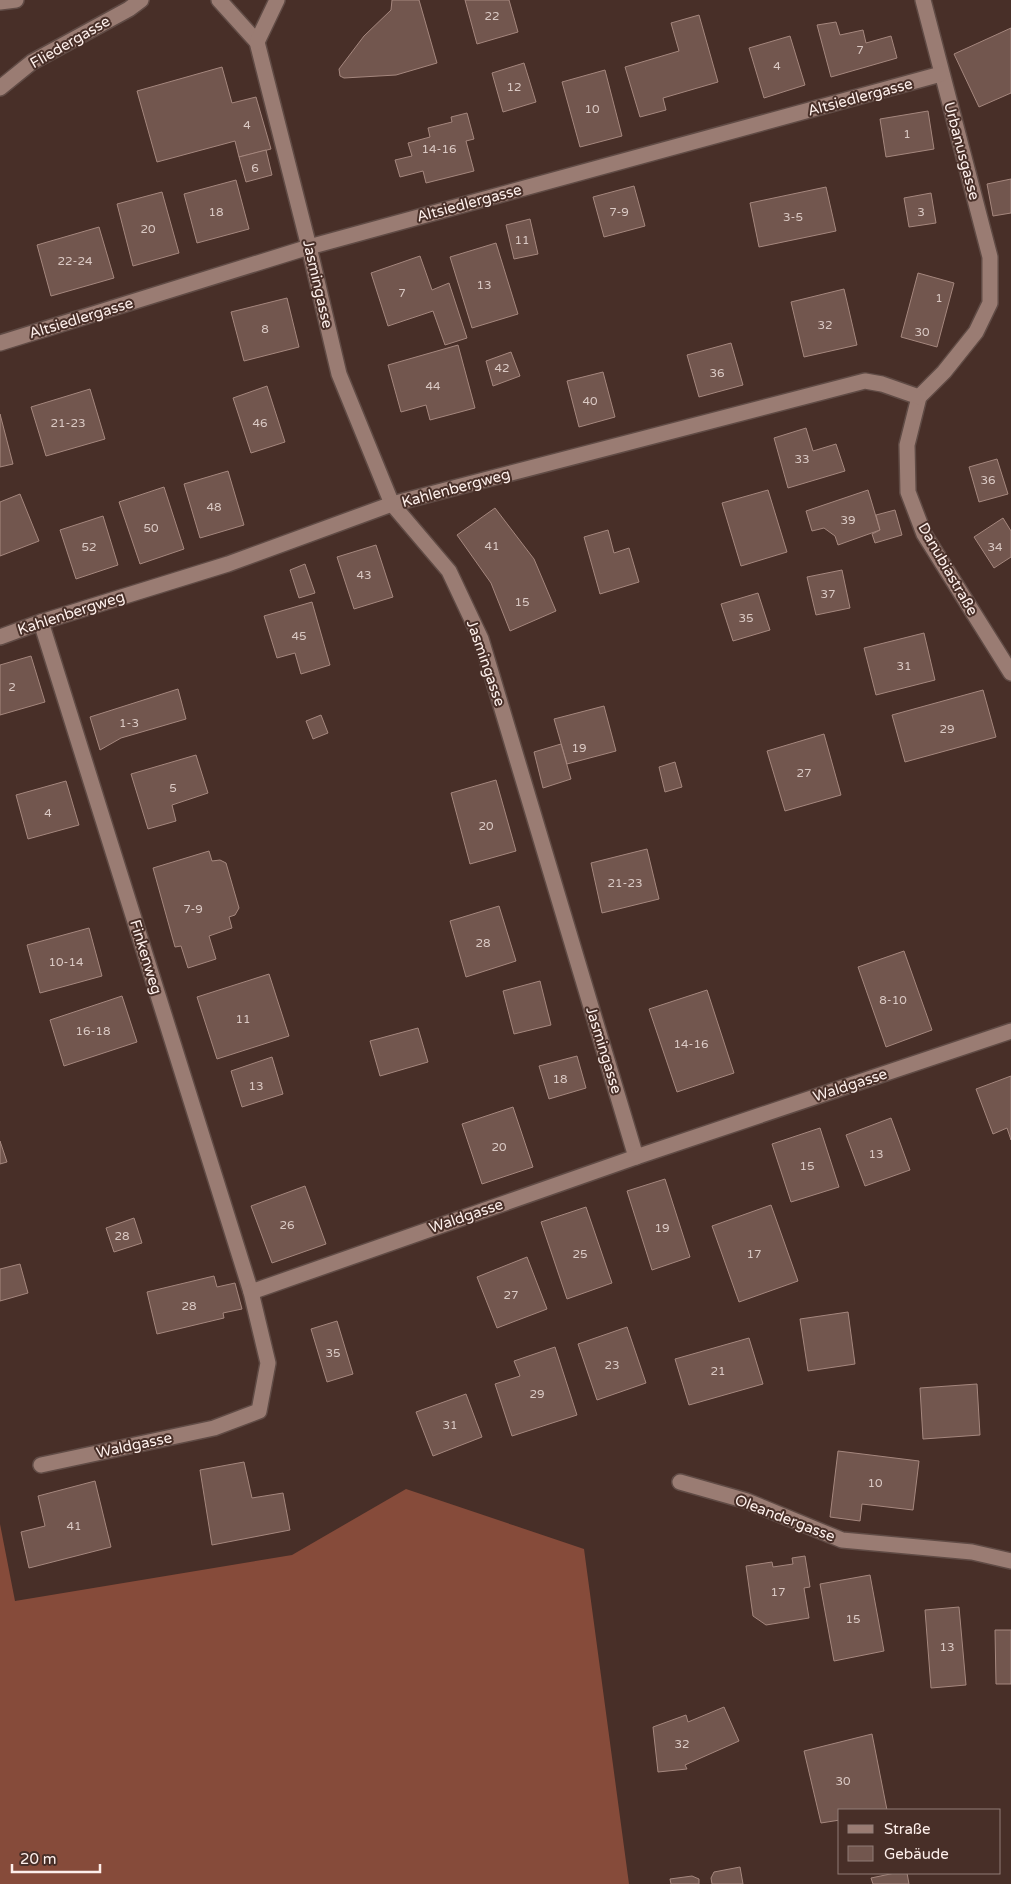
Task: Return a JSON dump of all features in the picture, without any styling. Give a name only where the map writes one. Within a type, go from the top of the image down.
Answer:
[{"type":"street","points":[[0,2],[16,0]]},
{"type":"street","name":"Fliedergasse","points":[[0,88],[32,62],[129,9],[141,0]]},
{"type":"street","name":"Jasmingasse","points":[[219,0],[257,42],[339,374],[392,504],[449,572],[481,639],[636,1157]]},
{"type":"street","points":[[257,42],[277,0]]},
{"type":"street","name":"Urbanusgasse","points":[[919,397],[944,372],[976,332],[990,303],[990,257],[923,0]]},
{"type":"street","name":"Altsiedlergasse","points":[[0,343],[309,247],[941,74]]},
{"type":"street","name":"Kahlenbergweg","points":[[0,637],[41,622],[228,564],[392,504],[865,381],[882,384],[919,397]]},
{"type":"street","name":"Danubiastraße","points":[[919,397],[907,445],[908,492],[924,534],[1011,673]]},
{"type":"street","name":"Finkenweg","points":[[41,622],[251,1292]]},
{"type":"street","name":"Waldgasse","points":[[41,1465],[214,1428],[259,1411],[268,1363],[251,1292],[636,1157],[1011,1032]]},
{"type":"street","name":"Oleandergasse","points":[[680,1482],[747,1501],[842,1540],[972,1552],[1011,1561]]},
{"type":"shaded area","points":[[406,1489],[584,1549],[629,1884],[0,1884],[0,1524],[15,1601],[292,1555]]},
{"type":"building","points":[[392,0],[419,0],[437,63],[396,75],[344,78],[340,76],[339,69],[364,36],[391,10]]},
{"type":"building","points":[[465,0],[509,0],[518,32],[477,44]]},
{"type":"building","points":[[699,15],[718,82],[663,98],[666,110],[640,117],[625,67],[679,51],[671,23]]},
{"type":"building","points":[[836,22],[840,35],[863,30],[866,43],[891,36],[897,58],[831,77],[817,25]]},
{"type":"building","points":[[1011,28],[1011,93],[979,107],[954,54]]},
{"type":"building","points":[[790,36],[805,85],[764,98],[749,48]]},
{"type":"building","points":[[524,63],[536,102],[503,112],[492,73]]},
{"type":"building","points":[[222,67],[232,103],[256,97],[271,149],[239,157],[235,141],[157,162],[137,91]]},
{"type":"building","points":[[605,70],[622,136],[580,147],[562,82]]},
{"type":"building","points":[[928,111],[934,149],[886,157],[880,119]]},
{"type":"building","points":[[467,113],[474,139],[466,141],[474,171],[426,183],[423,171],[400,177],[395,160],[412,156],[408,143],[430,137],[428,128],[452,122],[451,117]]},
{"type":"building","points":[[266,150],[272,175],[246,182],[239,157]]},
{"type":"building","points":[[1011,179],[1011,213],[993,216],[987,184]]},
{"type":"building","points":[[236,180],[249,229],[197,243],[184,194]]},
{"type":"building","points":[[634,186],[645,226],[604,237],[593,197]]},
{"type":"building","points":[[826,187],[836,231],[759,247],[750,203]]},
{"type":"building","points":[[162,192],[179,253],[133,266],[117,204]]},
{"type":"building","points":[[931,193],[936,223],[909,227],[904,198]]},
{"type":"building","points":[[530,219],[538,254],[514,259],[506,225]]},
{"type":"building","points":[[99,227],[114,278],[51,296],[37,245]]},
{"type":"building","points":[[496,243],[518,314],[472,328],[450,257]]},
{"type":"building","points":[[420,256],[432,290],[449,283],[467,338],[445,345],[433,311],[388,326],[371,273]]},
{"type":"building","points":[[918,273],[954,283],[937,347],[901,337]]},
{"type":"building","points":[[844,289],[857,345],[804,357],[791,302]]},
{"type":"building","points":[[287,298],[299,347],[244,361],[231,312]]},
{"type":"building","points":[[731,343],[743,385],[699,397],[687,355]]},
{"type":"building","points":[[458,345],[475,408],[430,420],[426,405],[401,412],[388,365]]},
{"type":"building","points":[[511,352],[520,376],[493,386],[486,361]]},
{"type":"building","points":[[603,372],[615,417],[579,427],[567,381]]},
{"type":"building","points":[[267,386],[285,442],[251,453],[233,398]]},
{"type":"building","points":[[90,389],[105,439],[46,456],[31,407]]},
{"type":"building","points":[[0,414],[13,464],[0,467]]},
{"type":"building","points":[[806,428],[813,451],[836,444],[845,471],[788,488],[774,438]]},
{"type":"building","points":[[997,459],[1008,494],[979,502],[969,467]]},
{"type":"building","points":[[228,471],[244,525],[200,538],[184,484]]},
{"type":"building","points":[[164,487],[184,549],[140,564],[119,502]]},
{"type":"building","points":[[768,490],[787,552],[741,566],[722,503]]},
{"type":"building","points":[[868,490],[880,530],[838,545],[835,536],[824,528],[812,531],[806,511]]},
{"type":"building","points":[[20,494],[39,541],[0,556],[0,502]]},
{"type":"building","points":[[495,508],[534,559],[556,611],[510,631],[491,583],[457,535]]},
{"type":"building","points":[[895,510],[902,535],[875,543],[872,534],[880,530],[876,515]]},
{"type":"building","points":[[103,516],[118,565],[76,579],[60,530]]},
{"type":"building","points":[[1003,518],[1011,531],[1011,557],[994,568],[974,537]]},
{"type":"building","points":[[608,530],[614,553],[629,548],[639,582],[600,594],[584,537]]},
{"type":"building","points":[[376,545],[393,597],[354,609],[337,557]]},
{"type":"building","points":[[305,564],[315,593],[299,598],[290,570]]},
{"type":"building","points":[[842,570],[850,608],[816,615],[807,577]]},
{"type":"building","points":[[758,593],[770,630],[733,641],[721,604]]},
{"type":"building","points":[[312,602],[330,665],[301,674],[295,653],[277,658],[264,616]]},
{"type":"building","points":[[924,633],[935,680],[876,695],[864,648]]},
{"type":"building","points":[[31,656],[45,702],[0,715],[0,665]]},
{"type":"building","points":[[178,689],[186,719],[121,738],[100,750],[90,717]]},
{"type":"building","points":[[983,690],[996,737],[905,762],[892,715]]},
{"type":"building","points":[[604,706],[616,751],[567,764],[554,719]]},
{"type":"building","points":[[321,715],[328,733],[313,739],[306,721]]},
{"type":"building","points":[[824,734],[841,795],[785,811],[767,751]]},
{"type":"building","points":[[561,744],[571,779],[543,788],[534,752]]},
{"type":"building","points":[[196,755],[208,793],[172,805],[176,821],[148,829],[131,774]]},
{"type":"building","points":[[675,762],[682,787],[665,792],[659,767]]},
{"type":"building","points":[[496,780],[516,851],[470,864],[451,793]]},
{"type":"building","points":[[66,781],[79,825],[28,839],[16,795]]},
{"type":"building","points":[[647,849],[659,899],[602,913],[591,863]]},
{"type":"building","points":[[209,851],[212,861],[220,860],[226,863],[239,908],[235,915],[229,917],[232,928],[209,936],[216,959],[188,968],[181,946],[175,947],[153,868]]},
{"type":"building","points":[[499,906],[516,961],[466,977],[450,921]]},
{"type":"building","points":[[89,928],[102,976],[40,993],[27,945]]},
{"type":"building","points":[[904,951],[932,1030],[886,1047],[858,967]]},
{"type":"building","points":[[269,974],[289,1036],[217,1059],[197,997]]},
{"type":"building","points":[[540,981],[551,1025],[514,1034],[503,991]]},
{"type":"building","points":[[707,990],[734,1073],[677,1092],[649,1009]]},
{"type":"building","points":[[122,996],[137,1042],[64,1066],[50,1020]]},
{"type":"building","points":[[418,1028],[428,1062],[380,1076],[370,1041]]},
{"type":"building","points":[[577,1056],[586,1088],[549,1099],[539,1066]]},
{"type":"building","points":[[272,1057],[283,1094],[242,1107],[231,1071]]},
{"type":"building","points":[[1011,1076],[1011,1140],[1007,1128],[993,1134],[976,1089]]},
{"type":"building","points":[[513,1107],[533,1167],[482,1184],[462,1124]]},
{"type":"building","points":[[891,1118],[910,1170],[865,1186],[846,1135]]},
{"type":"building","points":[[820,1128],[839,1187],[791,1202],[772,1144]]},
{"type":"building","points":[[0,1141],[7,1162],[0,1164]]},
{"type":"building","points":[[665,1179],[690,1257],[652,1270],[627,1191]]},
{"type":"building","points":[[305,1186],[326,1244],[272,1263],[251,1206]]},
{"type":"building","points":[[771,1205],[798,1281],[739,1302],[712,1226]]},
{"type":"building","points":[[586,1207],[612,1283],[567,1299],[541,1222]]},
{"type":"building","points":[[134,1218],[142,1243],[114,1252],[106,1228]]},
{"type":"building","points":[[527,1257],[547,1309],[497,1328],[477,1277]]},
{"type":"building","points":[[20,1264],[28,1293],[0,1301],[0,1269]]},
{"type":"building","points":[[214,1276],[217,1287],[235,1283],[242,1309],[223,1313],[224,1318],[157,1334],[147,1292]]},
{"type":"building","points":[[848,1312],[855,1364],[808,1371],[800,1319]]},
{"type":"building","points":[[337,1321],[353,1374],[327,1382],[311,1329]]},
{"type":"building","points":[[627,1327],[646,1383],[597,1400],[578,1344]]},
{"type":"building","points":[[749,1338],[763,1384],[689,1405],[675,1359]]},
{"type":"building","points":[[555,1347],[577,1415],[512,1436],[495,1384],[520,1376],[514,1361]]},
{"type":"building","points":[[977,1384],[980,1435],[923,1439],[920,1388]]},
{"type":"building","points":[[466,1394],[482,1437],[433,1456],[416,1412]]},
{"type":"building","points":[[838,1451],[919,1461],[913,1510],[862,1504],[860,1521],[830,1517]]},
{"type":"building","points":[[244,1462],[252,1498],[283,1493],[290,1530],[212,1545],[200,1470]]},
{"type":"building","points":[[95,1481],[111,1547],[29,1568],[21,1532],[45,1526],[38,1496]]},
{"type":"building","points":[[805,1556],[810,1587],[804,1588],[809,1618],[766,1625],[753,1616],[746,1566],[772,1562],[773,1567],[793,1564],[792,1558]]},
{"type":"building","points":[[870,1575],[884,1651],[834,1661],[820,1584]]},
{"type":"building","points":[[959,1607],[966,1685],[931,1688],[925,1610]]},
{"type":"building","points":[[995,1630],[1011,1630],[1011,1684],[996,1684]]},
{"type":"building","points":[[724,1707],[739,1741],[685,1765],[687,1769],[658,1772],[653,1727],[686,1715],[688,1722]]},
{"type":"building","points":[[872,1734],[887,1809],[838,1809],[838,1820],[821,1823],[804,1751]]},
{"type":"building","points":[[740,1867],[743,1884],[712,1884],[711,1878],[714,1872]]},
{"type":"building","points":[[890,1874],[907,1874],[909,1884],[873,1884],[871,1878]]},
{"type":"building","points":[[692,1876],[699,1879],[699,1884],[671,1884],[670,1879]]}]
